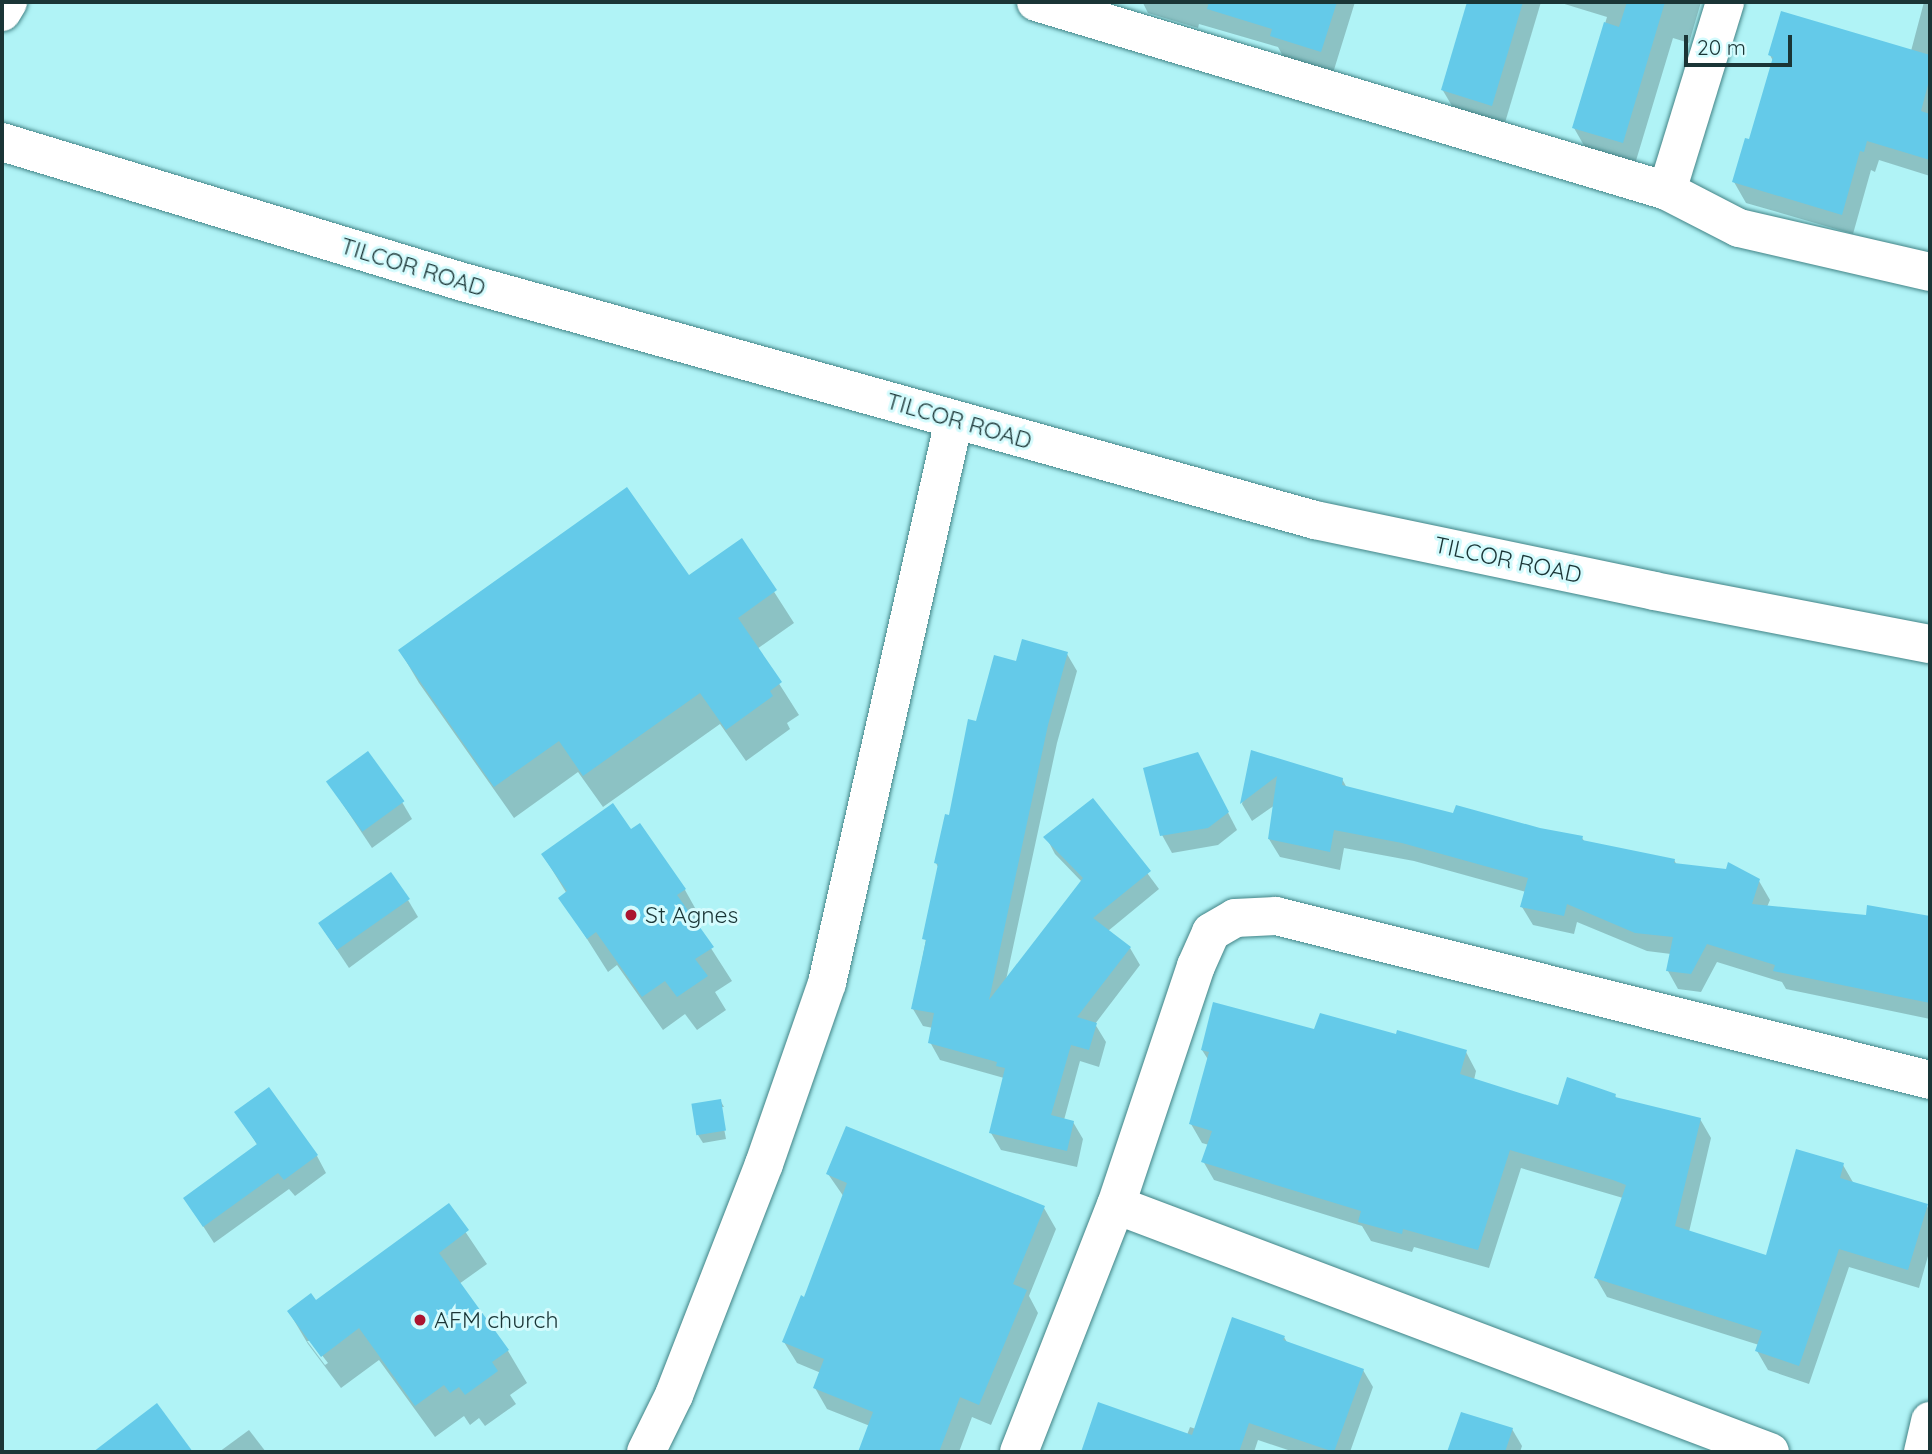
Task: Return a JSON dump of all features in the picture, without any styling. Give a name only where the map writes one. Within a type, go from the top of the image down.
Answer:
[{"type":"street","points":[[2,12],[8,2]]},
{"type":"street","points":[[1036,2],[1667,191],[1739,228],[1930,272]]},
{"type":"street","points":[[1667,191],[1725,2]]},
{"type":"street","name":"TILCOR ROAD","points":[[2,142],[463,282],[1315,520],[1654,591],[1930,644]]},
{"type":"street","points":[[646,1452],[674,1395],[759,1177],[827,983],[954,420]]},
{"type":"street","points":[[1019,1452],[1116,1205],[1196,966],[1211,932],[1235,918],[1276,916],[1930,1080]]},
{"type":"street","points":[[1116,1205],[1770,1452]]},
{"type":"street","points":[[1923,1452],[1930,1421]]},
{"type":"building","points":[[1209,2],[1337,2],[1321,52],[1270,36],[1272,29],[1207,9]]},
{"type":"building","points":[[1467,2],[1523,2],[1492,106],[1441,90]]},
{"type":"building","points":[[1627,2],[1665,2],[1623,143],[1572,128],[1604,22],[1619,27]]},
{"type":"building","points":[[1781,11],[1930,55],[1930,77],[1921,111],[1930,114],[1930,160],[1867,141],[1864,152],[1860,151],[1842,215],[1732,182],[1745,138],[1749,139],[1773,57],[1768,55]]},
{"type":"building","points":[[627,487],[689,575],[742,538],[777,590],[738,618],[782,682],[770,691],[773,696],[726,730],[700,693],[583,776],[559,741],[494,787],[398,650]]},
{"type":"building","points":[[1022,639],[1068,652],[1048,725],[989,1000],[1083,878],[1043,837],[1093,798],[1151,871],[1093,918],[1131,947],[1077,1017],[1097,1023],[1089,1050],[1071,1045],[1051,1115],[1074,1121],[1067,1151],[989,1133],[1005,1068],[996,1066],[997,1062],[928,1043],[934,1013],[911,1009],[926,940],[922,939],[938,864],[934,863],[945,814],[949,815],[968,719],[976,721],[994,655],[1016,661]]},
{"type":"building","points":[[1251,750],[1343,778],[1342,785],[1453,813],[1456,805],[1540,828],[1583,836],[1582,840],[1675,859],[1674,863],[1726,869],[1728,862],[1760,879],[1752,904],[1866,915],[1867,905],[1930,916],[1930,1003],[1773,971],[1775,965],[1707,944],[1691,974],[1666,971],[1673,937],[1635,933],[1567,904],[1564,916],[1520,907],[1528,878],[1402,843],[1334,830],[1330,852],[1268,839],[1277,776],[1240,804]]},
{"type":"building","points":[[368,751],[404,801],[362,832],[326,782]]},
{"type":"building","points":[[1198,752],[1229,812],[1208,828],[1160,836],[1143,768]]},
{"type":"building","name":"St Agnes","points":[[613,803],[631,829],[640,823],[686,889],[677,895],[714,947],[695,959],[708,976],[677,997],[665,981],[642,997],[596,932],[587,939],[558,898],[567,891],[541,854]]},
{"type":"building","points":[[391,872],[410,899],[337,950],[318,923]]},
{"type":"building","points":[[1213,1002],[1314,1029],[1320,1013],[1396,1034],[1397,1030],[1467,1050],[1460,1074],[1558,1105],[1567,1077],[1616,1094],[1615,1097],[1701,1118],[1675,1226],[1766,1255],[1796,1149],[1844,1163],[1840,1178],[1928,1204],[1908,1270],[1839,1249],[1799,1366],[1755,1351],[1762,1331],[1594,1278],[1626,1185],[1613,1180],[1510,1150],[1478,1250],[1403,1229],[1402,1234],[1358,1222],[1361,1211],[1201,1162],[1212,1131],[1189,1124],[1209,1052],[1201,1050]]},
{"type":"building","points":[[269,1087],[318,1155],[284,1180],[278,1173],[203,1227],[183,1198],[257,1144],[234,1112]]},
{"type":"building","points":[[721,1099],[726,1131],[696,1135],[691,1104]]},
{"type":"building","points":[[846,1126],[1045,1206],[1013,1284],[1027,1290],[979,1405],[960,1397],[939,1452],[858,1452],[873,1412],[813,1388],[824,1359],[782,1342],[801,1295],[804,1297],[847,1183],[826,1174]]},
{"type":"building","name":"AFM church","points":[[449,1203],[469,1230],[439,1253],[509,1350],[492,1362],[498,1371],[465,1395],[459,1387],[450,1393],[444,1385],[415,1406],[359,1328],[321,1357],[287,1311],[311,1293],[316,1300]]},
{"type":"building","points":[[1232,1317],[1285,1336],[1283,1340],[1364,1369],[1334,1452],[1249,1423],[1239,1452],[1081,1452],[1098,1402],[1192,1435]]},
{"type":"building","points":[[157,1403],[193,1452],[93,1452]]},
{"type":"building","points":[[1461,1412],[1513,1428],[1505,1452],[1447,1452]]},
{"type":"place","name":"St Agnes","points":[[631,915]]},
{"type":"place","name":"AFM church","points":[[420,1320]]}]
